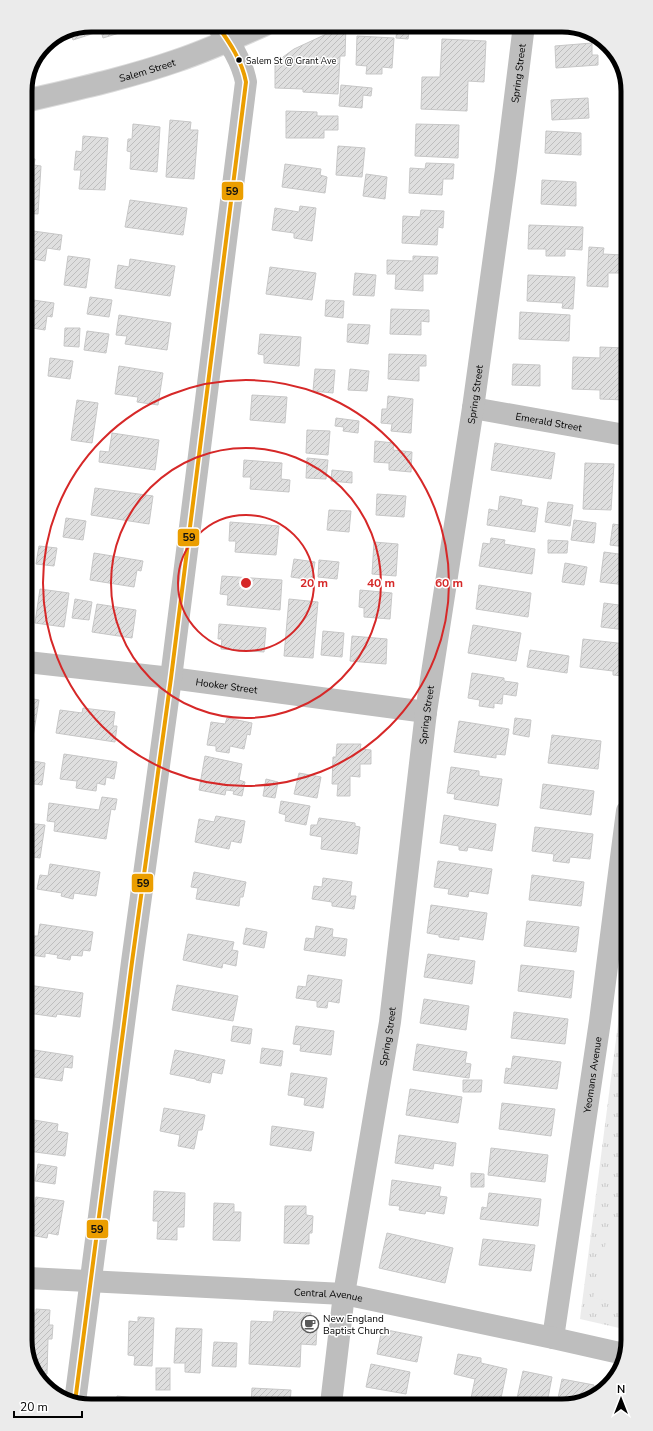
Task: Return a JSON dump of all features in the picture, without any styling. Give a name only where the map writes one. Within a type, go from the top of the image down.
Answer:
[{"type":"street","name":"Spring Street","points":[[332,1399],[344,1294],[390,1022],[426,712],[473,408],[506,170],[523,32]]},
{"type":"street","name":"Salem Street","points":[[32,99],[121,78],[175,61],[223,33]]},
{"type":"street","points":[[76,1397],[132,962],[171,678],[246,82],[244,68],[223,33]]},
{"type":"street","name":"Emerald Street","points":[[473,408],[621,434]]},
{"type":"street","name":"Hooker Street","points":[[32,663],[171,678],[426,712]]},
{"type":"street","name":"Yeomans Avenue","points":[[553,1338],[600,1021],[621,851]]},
{"type":"street","name":"Central Avenue","points":[[32,1278],[344,1294],[619,1353]]},
{"type":"green space","points":[[621,1001],[621,1328],[580,1319]]},
{"type":"green space","points":[[611,1220],[621,1222],[621,1304],[593,1298]]},
{"type":"building","points":[[98,32],[73,40],[71,35],[79,33]]},
{"type":"building","points":[[101,32],[122,32],[103,38]]},
{"type":"building","points":[[331,32],[346,32],[345,56],[340,56],[338,94],[303,92],[303,89],[275,88],[275,65],[294,49]]},
{"type":"building","points":[[397,32],[409,32],[408,39],[396,38]]},
{"type":"building","points":[[357,36],[394,38],[392,68],[382,67],[382,74],[366,74],[367,66],[356,65]]},
{"type":"building","points":[[442,39],[486,41],[484,82],[468,81],[467,111],[421,109],[422,77],[440,77]]},
{"type":"building","points":[[592,43],[592,55],[598,55],[598,65],[556,68],[555,46]]},
{"type":"building","points":[[341,85],[372,88],[371,96],[363,95],[362,108],[339,106]]},
{"type":"building","points":[[588,98],[589,118],[552,120],[551,100]]},
{"type":"building","points":[[286,111],[317,112],[317,116],[338,116],[338,130],[324,130],[324,138],[286,138]]},
{"type":"building","points":[[170,120],[191,122],[190,130],[198,130],[194,179],[166,177]]},
{"type":"building","points":[[133,124],[160,127],[157,172],[130,169],[131,152],[127,151],[128,139],[132,139]]},
{"type":"building","points":[[416,124],[459,125],[458,158],[415,156]]},
{"type":"building","points":[[546,131],[581,133],[581,155],[545,153]]},
{"type":"building","points":[[83,136],[108,138],[105,190],[79,189],[81,170],[74,170],[76,151],[82,152]]},
{"type":"building","points":[[338,146],[365,148],[362,177],[336,175]]},
{"type":"building","points":[[32,159],[35,159],[34,165],[41,166],[38,214],[32,214]]},
{"type":"building","points":[[426,163],[454,164],[453,179],[443,179],[442,195],[409,193],[410,168],[425,169]]},
{"type":"building","points":[[285,164],[321,169],[320,175],[327,177],[325,193],[282,187]]},
{"type":"building","points":[[366,174],[387,177],[385,199],[363,196]]},
{"type":"building","points":[[542,180],[576,182],[576,206],[541,204]]},
{"type":"building","points":[[130,200],[187,208],[183,235],[125,227]]},
{"type":"building","points":[[300,206],[316,208],[312,241],[294,238],[294,233],[272,230],[275,208],[299,212]]},
{"type":"building","points":[[421,210],[444,211],[443,228],[438,227],[437,245],[402,243],[403,216],[420,217]]},
{"type":"building","points":[[529,225],[583,227],[582,250],[565,249],[565,256],[546,256],[546,249],[528,249]]},
{"type":"building","points":[[32,231],[62,235],[60,250],[47,248],[45,261],[32,259]]},
{"type":"building","points":[[589,247],[604,248],[603,254],[621,255],[621,273],[608,273],[608,287],[587,286]]},
{"type":"building","points":[[68,256],[90,259],[86,288],[64,285]]},
{"type":"building","points":[[413,256],[438,257],[437,274],[423,274],[423,291],[395,289],[396,274],[387,274],[387,260],[413,261]]},
{"type":"building","points":[[130,259],[175,266],[170,296],[115,288],[118,265],[129,267]]},
{"type":"building","points":[[270,267],[316,273],[312,300],[266,294]]},
{"type":"building","points":[[355,273],[376,275],[374,296],[353,295]]},
{"type":"building","points":[[528,275],[575,277],[573,309],[562,308],[563,303],[527,301]]},
{"type":"building","points":[[90,297],[112,300],[109,317],[87,314]]},
{"type":"building","points":[[32,300],[54,303],[52,317],[47,316],[45,330],[32,328]]},
{"type":"building","points":[[326,300],[344,301],[343,318],[325,316]]},
{"type":"building","points":[[391,309],[429,310],[429,322],[421,321],[421,335],[390,334]]},
{"type":"building","points":[[520,312],[570,315],[569,341],[519,339]]},
{"type":"building","points":[[119,315],[171,323],[167,350],[125,344],[127,336],[116,335]]},
{"type":"building","points":[[348,324],[370,325],[368,344],[347,342]]},
{"type":"building","points":[[65,328],[80,328],[79,347],[64,346]]},
{"type":"building","points":[[87,331],[109,334],[106,353],[84,350]]},
{"type":"building","points":[[260,334],[301,337],[299,366],[264,363],[264,355],[258,354]]},
{"type":"building","points":[[600,347],[621,348],[621,400],[600,399],[600,390],[572,389],[573,357],[600,358]]},
{"type":"building","points":[[389,354],[426,355],[426,366],[419,366],[419,381],[388,379]]},
{"type":"building","points":[[50,358],[73,361],[70,379],[48,376]]},
{"type":"building","points":[[513,364],[540,365],[540,386],[512,385]]},
{"type":"building","points":[[119,366],[163,373],[158,405],[137,402],[138,397],[115,394]]},
{"type":"building","points":[[315,369],[335,370],[333,393],[313,391]]},
{"type":"building","points":[[350,369],[369,371],[367,391],[348,390]]},
{"type":"building","points":[[252,395],[287,397],[285,423],[250,420]]},
{"type":"building","points":[[388,396],[413,399],[411,433],[391,431],[392,424],[381,423],[382,409],[387,409]]},
{"type":"building","points":[[77,400],[98,403],[92,443],[71,440]]},
{"type":"building","points":[[336,418],[359,421],[358,433],[343,431],[344,427],[335,426]]},
{"type":"building","points":[[307,430],[330,431],[328,455],[306,453]]},
{"type":"building","points":[[112,433],[159,440],[155,470],[99,462],[100,451],[109,452]]},
{"type":"building","points":[[375,441],[394,443],[393,450],[412,452],[411,472],[389,470],[389,463],[374,462]]},
{"type":"building","points":[[495,443],[555,453],[551,479],[491,470]]},
{"type":"building","points":[[307,458],[328,460],[326,479],[306,478]]},
{"type":"building","points":[[244,460],[282,463],[281,479],[290,480],[289,492],[250,489],[251,477],[243,477]]},
{"type":"building","points":[[585,463],[614,464],[611,510],[583,509]]},
{"type":"building","points":[[332,470],[352,472],[352,483],[331,481]]},
{"type":"building","points":[[95,488],[153,496],[149,524],[91,515]]},
{"type":"building","points":[[377,494],[406,496],[404,517],[376,515]]},
{"type":"building","points":[[500,496],[522,500],[521,505],[538,508],[535,532],[487,525],[489,509],[498,511]]},
{"type":"building","points":[[548,502],[573,505],[570,526],[545,522]]},
{"type":"building","points":[[329,510],[351,511],[349,532],[327,530]]},
{"type":"building","points":[[66,518],[86,521],[83,540],[63,537]]},
{"type":"building","points":[[574,520],[596,523],[594,543],[571,540]]},
{"type":"building","points":[[230,522],[279,526],[276,555],[235,552],[236,541],[229,541]]},
{"type":"building","points":[[613,524],[621,525],[621,546],[610,545]]},
{"type":"building","points":[[491,538],[505,540],[504,544],[535,549],[532,574],[479,566],[483,543],[490,544]]},
{"type":"building","points":[[548,540],[568,541],[567,553],[548,553]]},
{"type":"building","points":[[374,542],[398,544],[396,576],[372,574]]},
{"type":"building","points":[[39,546],[57,548],[54,566],[36,564]]},
{"type":"building","points":[[604,552],[621,554],[621,584],[600,582]]},
{"type":"building","points":[[94,553],[143,561],[141,571],[137,570],[134,587],[90,580]]},
{"type":"building","points":[[294,559],[315,562],[312,580],[291,577]]},
{"type":"building","points":[[319,560],[339,562],[337,579],[318,577]]},
{"type":"building","points":[[565,563],[587,567],[584,585],[562,582]]},
{"type":"building","points":[[222,576],[282,580],[280,610],[227,605],[228,595],[220,594]]},
{"type":"building","points":[[479,585],[531,593],[528,617],[476,609]]},
{"type":"building","points":[[40,589],[69,593],[64,627],[35,623]]},
{"type":"building","points":[[360,590],[392,593],[390,619],[364,617],[364,608],[359,607]]},
{"type":"building","points":[[75,599],[92,602],[89,620],[72,618]]},
{"type":"building","points":[[289,599],[318,602],[313,658],[284,656]]},
{"type":"building","points":[[604,603],[621,605],[621,629],[601,627]]},
{"type":"building","points":[[97,604],[136,610],[132,638],[92,632]]},
{"type":"building","points":[[219,624],[266,628],[264,652],[221,649],[222,639],[218,639]]},
{"type":"building","points":[[473,625],[521,633],[516,661],[468,653]]},
{"type":"building","points":[[323,631],[344,633],[342,657],[321,655]]},
{"type":"building","points":[[352,636],[387,639],[386,664],[350,661]]},
{"type":"building","points":[[583,639],[621,643],[621,676],[613,675],[613,671],[580,667]]},
{"type":"building","points":[[530,650],[569,656],[567,673],[527,667]]},
{"type":"building","points":[[472,673],[504,678],[504,681],[518,683],[516,696],[503,694],[502,704],[494,703],[494,708],[479,706],[480,700],[468,698]]},
{"type":"building","points":[[32,699],[39,700],[32,737]]},
{"type":"building","points":[[83,708],[115,712],[113,726],[117,726],[115,742],[56,733],[60,710],[82,713]]},
{"type":"building","points":[[227,718],[252,723],[250,735],[247,734],[244,749],[230,746],[229,753],[216,751],[216,746],[207,745],[211,722],[225,724]]},
{"type":"building","points":[[515,718],[531,720],[529,737],[513,734]]},
{"type":"building","points":[[459,721],[509,729],[505,755],[496,754],[496,758],[454,752]]},
{"type":"building","points":[[552,735],[601,741],[598,769],[548,763]]},
{"type":"building","points":[[337,744],[361,744],[360,749],[371,750],[371,764],[360,764],[360,777],[350,776],[350,796],[337,796],[338,784],[332,784],[333,757],[336,757]]},
{"type":"building","points":[[64,754],[117,762],[114,779],[106,777],[105,785],[97,783],[96,791],[76,788],[77,781],[60,779]]},
{"type":"building","points":[[205,756],[242,764],[239,780],[245,782],[242,796],[233,794],[234,791],[226,790],[225,795],[199,790]]},
{"type":"building","points":[[32,761],[45,763],[42,785],[32,784]]},
{"type":"building","points":[[451,767],[479,771],[479,776],[502,779],[498,806],[454,799],[455,794],[447,793]]},
{"type":"building","points":[[299,773],[321,777],[317,798],[294,794]]},
{"type":"building","points":[[266,779],[278,782],[275,798],[263,796]]},
{"type":"building","points":[[543,784],[594,791],[591,815],[540,808]]},
{"type":"building","points":[[102,797],[117,799],[115,810],[111,809],[106,839],[54,831],[55,822],[47,821],[49,803],[99,810]]},
{"type":"building","points":[[281,801],[310,806],[306,825],[285,821],[286,815],[279,813]]},
{"type":"building","points":[[444,815],[496,824],[492,851],[468,847],[467,851],[459,850],[459,846],[440,843]]},
{"type":"building","points":[[216,816],[245,821],[241,843],[231,841],[229,849],[195,842],[199,819],[214,822]]},
{"type":"building","points":[[319,818],[355,823],[355,826],[360,827],[357,854],[321,849],[322,837],[310,835],[311,825],[317,825]]},
{"type":"building","points":[[32,824],[45,825],[40,858],[32,857]]},
{"type":"building","points":[[535,827],[593,834],[590,859],[570,857],[569,863],[553,861],[554,854],[532,851]]},
{"type":"building","points":[[438,861],[492,869],[488,894],[469,891],[468,897],[448,894],[449,889],[434,887]]},
{"type":"building","points":[[50,864],[100,872],[96,896],[74,893],[73,899],[61,896],[62,893],[37,889],[40,875],[48,876]]},
{"type":"building","points":[[194,872],[246,882],[243,897],[240,897],[239,906],[196,899],[198,888],[191,887]]},
{"type":"building","points":[[532,875],[584,882],[581,906],[529,900]]},
{"type":"building","points":[[323,878],[352,882],[350,896],[356,896],[354,909],[332,906],[332,902],[312,899],[314,886],[322,887]]},
{"type":"building","points":[[431,905],[487,913],[483,940],[459,936],[459,940],[439,937],[439,935],[427,933]]},
{"type":"building","points":[[527,921],[579,927],[576,952],[524,946]]},
{"type":"building","points":[[40,924],[93,932],[90,951],[83,950],[82,956],[71,955],[70,960],[57,958],[58,955],[45,953],[45,957],[32,955],[33,936],[38,936]]},
{"type":"building","points":[[316,926],[333,929],[332,937],[347,939],[345,956],[304,950],[306,938],[314,939]]},
{"type":"building","points":[[246,928],[267,932],[264,948],[243,944]]},
{"type":"building","points":[[188,934],[234,942],[232,950],[238,951],[236,966],[223,963],[222,968],[183,960]]},
{"type":"building","points":[[428,954],[475,961],[472,984],[424,977]]},
{"type":"building","points":[[521,965],[574,971],[571,998],[518,991]]},
{"type":"building","points":[[308,975],[342,980],[339,1003],[328,1001],[327,1008],[317,1007],[317,1001],[296,998],[298,986],[306,987]]},
{"type":"building","points":[[177,985],[238,996],[233,1021],[172,1010]]},
{"type":"building","points":[[32,986],[83,993],[80,1017],[57,1014],[56,1017],[32,1014]]},
{"type":"building","points":[[424,999],[469,1006],[466,1030],[420,1023]]},
{"type":"building","points":[[514,1012],[568,1019],[565,1044],[511,1038]]},
{"type":"building","points":[[233,1026],[252,1029],[250,1044],[231,1041]]},
{"type":"building","points":[[296,1026],[334,1031],[331,1055],[300,1051],[301,1045],[293,1044]]},
{"type":"building","points":[[417,1044],[467,1052],[465,1063],[471,1064],[469,1078],[413,1070]]},
{"type":"building","points":[[262,1048],[283,1051],[281,1066],[260,1063]]},
{"type":"building","points":[[32,1050],[73,1056],[72,1068],[64,1067],[62,1081],[32,1077]]},
{"type":"building","points":[[175,1050],[225,1060],[222,1074],[212,1072],[210,1083],[170,1074]]},
{"type":"building","points":[[513,1056],[561,1062],[557,1089],[504,1083],[506,1068],[511,1069]]},
{"type":"building","points":[[291,1073],[327,1078],[323,1108],[304,1105],[305,1098],[288,1095]]},
{"type":"building","points":[[463,1080],[482,1080],[481,1092],[463,1092]]},
{"type":"building","points":[[410,1089],[462,1097],[458,1123],[406,1115]]},
{"type":"building","points":[[502,1103],[555,1109],[551,1136],[499,1129]]},
{"type":"building","points":[[164,1108],[205,1115],[202,1130],[198,1130],[194,1149],[178,1146],[180,1135],[160,1131]]},
{"type":"building","points":[[32,1120],[58,1124],[57,1131],[68,1133],[65,1156],[32,1152]]},
{"type":"building","points":[[272,1126],[314,1132],[311,1151],[270,1145]]},
{"type":"building","points":[[399,1135],[456,1143],[453,1166],[434,1163],[433,1169],[395,1163]]},
{"type":"building","points":[[491,1148],[548,1155],[545,1182],[488,1175]]},
{"type":"building","points":[[38,1164],[57,1167],[55,1184],[35,1181]]},
{"type":"building","points":[[471,1173],[484,1174],[484,1187],[471,1187]]},
{"type":"building","points":[[392,1180],[441,1187],[439,1196],[447,1197],[444,1214],[426,1211],[425,1214],[399,1210],[400,1206],[389,1205]]},
{"type":"building","points":[[154,1191],[185,1193],[184,1227],[177,1227],[177,1240],[157,1239],[158,1221],[153,1221]]},
{"type":"building","points":[[489,1193],[541,1199],[538,1226],[480,1219],[482,1207],[487,1208]]},
{"type":"building","points":[[36,1197],[64,1201],[58,1235],[48,1233],[47,1238],[32,1235],[32,1222]]},
{"type":"building","points":[[214,1203],[234,1204],[234,1212],[241,1212],[240,1241],[213,1240]]},
{"type":"building","points":[[285,1206],[306,1206],[306,1215],[313,1216],[312,1233],[309,1233],[309,1244],[284,1243]]},
{"type":"building","points":[[387,1233],[453,1248],[445,1283],[379,1268]]},
{"type":"building","points":[[483,1239],[535,1245],[531,1271],[479,1265]]},
{"type":"building","points":[[36,1309],[50,1310],[49,1325],[53,1325],[52,1339],[48,1339],[47,1374],[42,1373],[33,1352],[32,1313],[36,1313]]},
{"type":"building","points":[[274,1311],[311,1313],[311,1328],[317,1328],[316,1345],[301,1344],[300,1367],[249,1364],[251,1321],[273,1322]]},
{"type":"building","points":[[138,1317],[154,1318],[152,1366],[134,1365],[135,1356],[128,1355],[129,1321],[138,1322]]},
{"type":"building","points":[[176,1328],[202,1329],[200,1373],[185,1372],[185,1363],[174,1363]]},
{"type":"building","points":[[382,1329],[422,1337],[417,1362],[377,1354]]},
{"type":"building","points":[[214,1342],[237,1343],[236,1367],[212,1366]]},
{"type":"building","points":[[458,1354],[481,1358],[481,1363],[507,1369],[501,1399],[471,1399],[475,1379],[454,1374]]},
{"type":"building","points":[[371,1364],[410,1372],[406,1394],[366,1387]]},
{"type":"building","points":[[156,1368],[170,1368],[170,1390],[156,1390]]},
{"type":"building","points":[[523,1371],[552,1377],[548,1399],[517,1399]]},
{"type":"building","points":[[562,1379],[594,1385],[593,1390],[581,1396],[558,1399]]},
{"type":"building","points":[[252,1388],[291,1390],[290,1399],[251,1399]]},
{"type":"building","points":[[117,1396],[145,1399],[117,1399]]},
{"type":"transit line","name":"59","points":[[76,1397],[132,962],[171,678],[246,82],[242,67],[231,45],[222,32]]},
{"type":"place","name":"Salem St @ Grant Ave","points":[[239,60]]},
{"type":"place","name":"New England Baptist Church","points":[[310,1324]]}]
